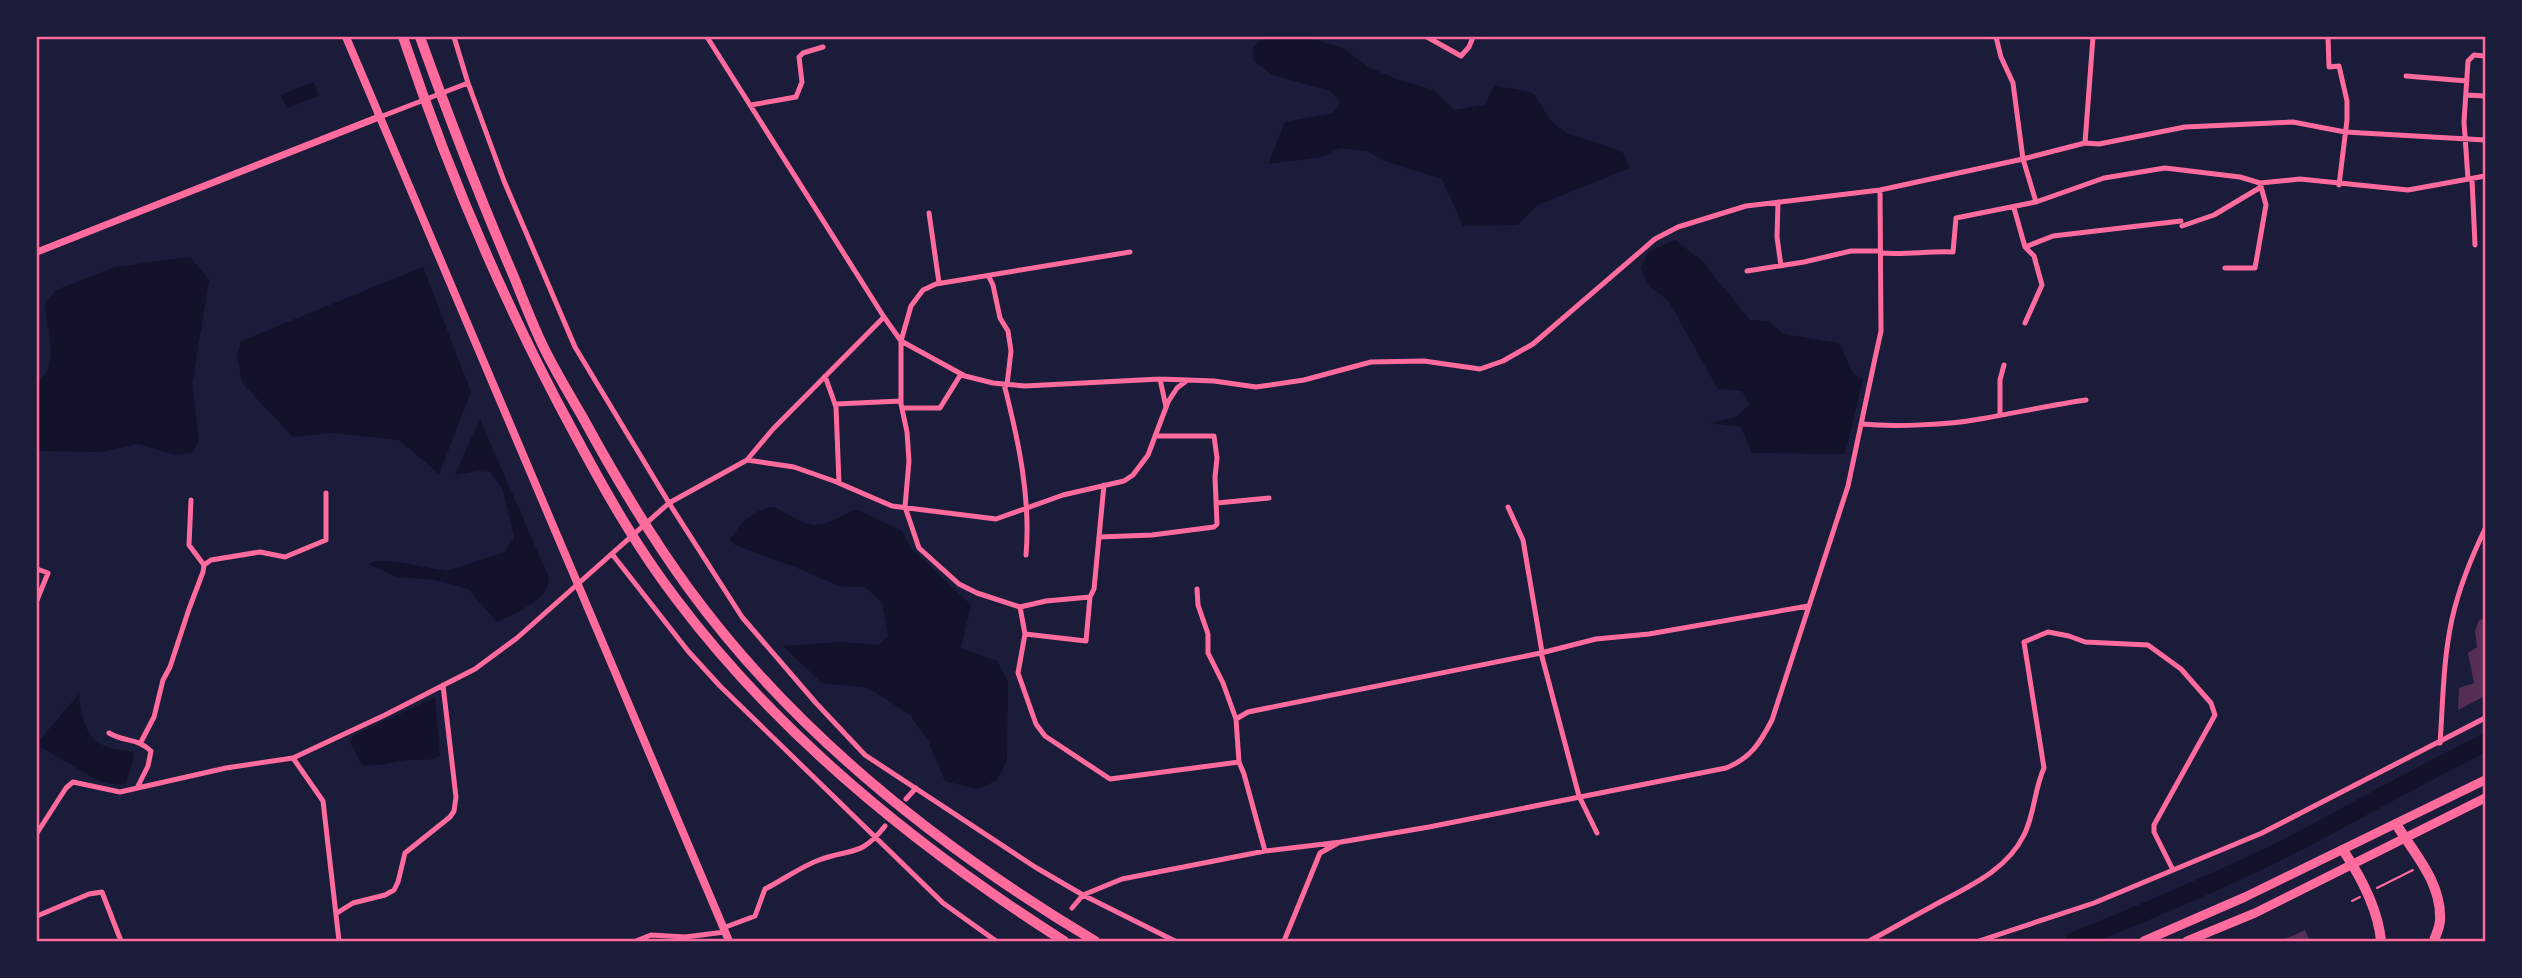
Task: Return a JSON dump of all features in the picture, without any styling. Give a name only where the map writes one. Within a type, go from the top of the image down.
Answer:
[{"type":"highway","points":[[403,37],[469,215],[531,355],[623,522],[677,600],[749,684],[835,771],[907,832],[1064,941]]},
{"type":"highway","points":[[419,37],[484,208],[545,351],[640,516],[689,589],[750,663],[847,761],[916,820],[1037,906],[1095,941]]},
{"type":"highway","points":[[2396,824],[2427,871],[2438,900],[2440,921],[2434,941]]},
{"type":"highway","points":[[2343,850],[2367,891],[2379,926],[2381,941]]},
{"type":"main road","points":[[346,37],[729,941]]},
{"type":"main road","points":[[2144,941],[2245,897],[2485,780]]},
{"type":"main road","points":[[2187,941],[2255,913],[2354,866],[2485,798]]},
{"type":"street","points":[[454,37],[504,181],[575,347],[669,503],[743,617],[816,703],[865,755],[1035,867],[1083,895],[1175,941]]},
{"type":"street","points":[[707,37],[901,341],[961,374],[1026,386],[1160,379],[1256,387],[1304,380],[1371,362],[1424,361],[1480,369],[1503,361],[1533,344],[1655,239],[1678,228],[1746,206],[1880,190],[2085,143],[2099,144],[2185,127],[2293,122],[2345,132],[2485,140]]},
{"type":"street","points":[[1427,37],[1461,56],[1473,37]]},
{"type":"street","points":[[1996,37],[2001,57],[2013,83],[2023,159],[2036,202]]},
{"type":"street","points":[[2085,143],[2093,37]]},
{"type":"street","points":[[2328,37],[2329,66],[2339,66],[2347,101],[2339,185]]},
{"type":"street","points":[[751,105],[796,97],[802,82],[799,58],[803,53],[823,47]]},
{"type":"street","points":[[2475,246],[2465,139],[2466,95],[2468,61],[2474,55],[2484,56]]},
{"type":"street","points":[[2406,76],[2467,81]]},
{"type":"street","points":[[37,251],[468,83]]},
{"type":"street","points":[[2466,95],[2485,96]]},
{"type":"street","points":[[1747,271],[1851,251],[1901,255],[1928,251],[1953,252],[1955,218],[2014,208],[2104,178],[2165,168],[2240,177],[2260,185]]},
{"type":"street","points":[[2025,247],[2053,236],[2181,224],[2214,215],[2260,185],[2300,179],[2408,190],[2485,176]]},
{"type":"street","points":[[2225,268],[2255,268],[2266,205],[2260,185]]},
{"type":"street","points":[[1072,908],[1083,895],[1122,879],[1265,851],[1429,827],[1726,768],[1756,750],[1772,720],[1848,486],[1862,424],[1881,331],[1880,190]]},
{"type":"street","points":[[1777,202],[1777,237],[1781,266]]},
{"type":"street","points":[[2014,208],[2025,247],[2034,257],[2042,285],[2025,323]]},
{"type":"street","points":[[929,213],[939,283]]},
{"type":"street","points":[[1090,597],[1046,601],[1020,607],[959,584],[919,548],[905,507],[909,461],[902,405],[901,341],[911,306],[923,290],[939,283],[1130,252]]},
{"type":"street","points":[[989,277],[1000,318],[1008,331],[1012,351],[1006,384],[1018,439],[1026,508],[1026,555]]},
{"type":"street","points":[[37,834],[66,788],[73,782],[120,792],[226,768],[293,758],[475,669],[517,638],[669,503],[747,460],[884,317]]},
{"type":"street","points":[[2000,415],[2000,380],[2004,365]]},
{"type":"street","points":[[836,404],[940,408],[961,374]]},
{"type":"street","points":[[825,376],[836,404],[839,483]]},
{"type":"street","points":[[1160,379],[1166,407]]},
{"type":"street","points":[[747,460],[794,467],[892,506],[996,519],[1063,495],[1124,481],[1133,475],[1148,455],[1166,407],[1177,388],[1185,382]]},
{"type":"street","points":[[1862,424],[1880,426],[1977,420],[2086,400]]},
{"type":"street","points":[[1099,537],[1152,536],[1214,527],[1217,523],[1217,457],[1214,436],[1154,436]]},
{"type":"street","points":[[1025,634],[1086,641],[1104,485]]},
{"type":"street","points":[[204,565],[212,560],[260,552],[285,557],[326,540],[326,493]]},
{"type":"street","points":[[1217,503],[1269,498]]},
{"type":"street","points":[[141,742],[154,717],[163,680],[203,572],[204,565],[189,545],[191,500]]},
{"type":"street","points":[[1508,507],[1523,540],[1542,653],[1579,796],[1597,833]]},
{"type":"street","points":[[2440,743],[2452,620],[2462,583],[2485,529]]},
{"type":"street","points":[[612,554],[688,651],[720,686],[874,839],[943,903],[996,941]]},
{"type":"street","points":[[37,569],[48,573],[37,600]]},
{"type":"street","points":[[1197,589],[1198,605],[1208,634],[1208,653],[1236,719],[1239,762],[1265,851]]},
{"type":"street","points":[[1020,607],[1025,634],[1018,673],[1036,724],[1045,736],[1110,779],[1239,762]]},
{"type":"street","points":[[1236,719],[1248,712],[1542,653],[1596,639],[1649,634],[1808,607]]},
{"type":"street","points":[[1869,941],[1984,878],[2012,853],[2023,837],[2032,816],[2037,784],[2044,768],[2024,642],[2048,632],[2085,642],[2148,645],[2181,669],[2211,703],[2215,715],[2154,825],[2154,832],[2172,869]]},
{"type":"street","points":[[337,913],[353,903],[394,890],[405,853],[454,811],[456,797],[443,685]]},
{"type":"street","points":[[1979,941],[2094,902],[2262,833],[2485,718]]},
{"type":"street","points":[[109,733],[119,739],[141,742],[150,751],[151,758],[137,788]]},
{"type":"street","points":[[293,758],[323,801],[339,941]]},
{"type":"street","points":[[906,799],[916,788]]},
{"type":"street","points":[[636,941],[652,935],[685,937],[724,930],[755,916],[765,889],[816,861],[860,851],[885,825]]},
{"type":"street","points":[[1284,941],[1320,853],[1341,842]]},
{"type":"street","points":[[37,916],[89,894],[102,892],[121,941]]},
{"type":"path","points":[[2376,889],[2412,871]]},
{"type":"path","points":[[2352,901],[2364,895]]},
{"type":"shaded area","points":[[1265,37],[1306,37],[1343,48],[1370,68],[1434,90],[1454,110],[1484,105],[1495,86],[1527,91],[1534,94],[1550,120],[1566,133],[1622,151],[1630,168],[1538,205],[1518,225],[1463,226],[1442,179],[1385,161],[1367,151],[1340,148],[1322,157],[1268,164],[1285,122],[1333,113],[1340,103],[1331,91],[1272,75],[1254,61],[1253,47]]},
{"type":"shaded area","points":[[314,82],[319,95],[287,108],[281,95]]},
{"type":"shaded area","points":[[1675,240],[1701,260],[1750,320],[1768,321],[1783,334],[1839,343],[1853,373],[1863,379],[1845,454],[1752,453],[1741,427],[1711,423],[1735,417],[1750,405],[1742,391],[1718,389],[1668,300],[1650,287],[1641,269],[1648,252]]},
{"type":"shaded area","points":[[190,257],[209,280],[192,385],[199,440],[192,453],[175,455],[139,444],[101,452],[37,451],[37,382],[48,370],[51,352],[45,302],[56,290],[115,267]]},
{"type":"shaded area","points":[[423,267],[471,392],[439,474],[399,440],[332,433],[293,437],[242,383],[237,354],[241,341]]},
{"type":"shaded area","points":[[480,419],[549,578],[543,594],[537,600],[497,622],[468,589],[435,580],[397,577],[368,564],[377,561],[398,562],[447,571],[505,552],[514,538],[503,490],[490,472],[455,475]]},
{"type":"shaded area","points":[[774,507],[807,524],[815,525],[856,509],[902,531],[912,549],[971,605],[961,648],[997,661],[1008,682],[1007,761],[997,780],[978,789],[945,781],[928,740],[910,715],[869,688],[822,683],[783,646],[842,642],[878,645],[888,636],[882,602],[865,587],[839,586],[735,545],[730,540],[748,518],[759,511]]},
{"type":"shaded area","points":[[79,694],[83,719],[95,740],[111,748],[133,752],[126,783],[117,785],[97,780],[41,747],[40,740]]},
{"type":"shaded area","points":[[435,697],[440,756],[428,760],[362,765],[350,741],[353,736]]},
{"type":"building","points":[[2485,619],[2485,696],[2458,710],[2459,688],[2474,683],[2468,653],[2477,647],[2475,631],[2479,620]]},
{"type":"building","points":[[2305,930],[2310,941],[2279,941],[2290,937]]},
{"type":"waterway","points":[[2074,941],[2262,860],[2485,743]]}]
